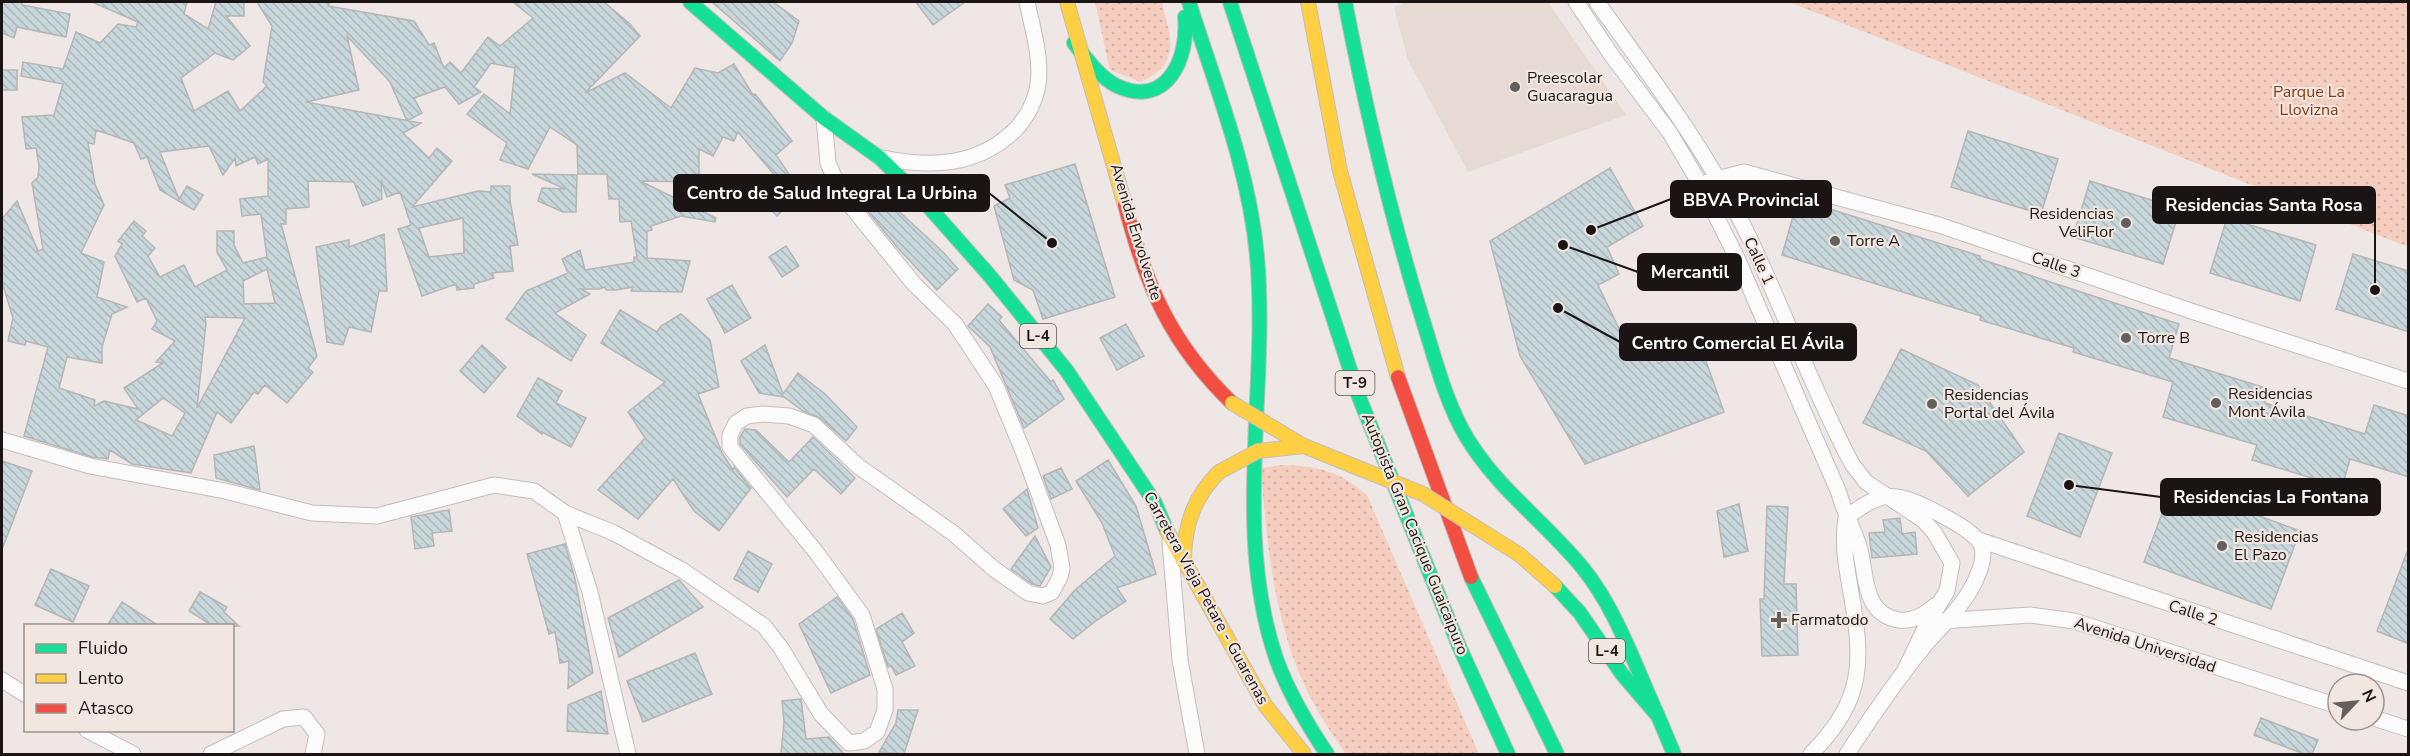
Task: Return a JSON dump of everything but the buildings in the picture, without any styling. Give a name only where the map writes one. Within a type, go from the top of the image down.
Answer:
[{"type":"main road","name":"Carretera Vieja Petare - Guarenas","points":[[690,2],[824,118],[880,158],[921,198],[990,276],[1067,371],[1155,503],[1169,534],[1266,705],[1304,754]]},
{"type":"main road","name":"Avenida Envolvente","points":[[1067,2],[1074,44],[1108,141],[1147,279],[1161,314],[1206,379],[1232,403],[1304,446],[1423,494],[1511,549],[1555,586],[1580,613],[1622,674],[1658,716],[1674,754]]},
{"type":"main road","points":[[1074,44],[1109,81],[1120,87],[1146,91],[1160,86],[1172,77],[1186,50],[1188,36],[1182,2]]},
{"type":"main road","points":[[1189,2],[1238,160],[1257,254],[1260,293],[1252,489],[1254,547],[1262,601],[1272,646],[1290,693],[1327,754]]},
{"type":"main road","name":"Autopista Gran Cacique Guaicaipuro","points":[[1230,2],[1359,397],[1455,635],[1508,754]]},
{"type":"main road","name":"Autopista Gran Cacique Guaicaipuro","points":[[1308,2],[1340,171],[1405,401],[1462,559],[1557,754]]},
{"type":"main road","points":[[1346,2],[1366,111],[1384,186],[1454,413],[1467,440],[1486,468],[1581,566],[1598,590],[1658,716]]},
{"type":"main road","points":[[1184,557],[1188,519],[1200,494],[1219,472],[1258,451],[1304,446]]},
{"type":"street","points":[[880,158],[929,164],[958,162],[981,155],[1002,142],[1022,122],[1034,102],[1039,83],[1038,59],[1027,2]]},
{"type":"street","name":"Calle 1","points":[[1576,2],[1611,56],[1670,133],[1700,184],[1737,258],[1839,493],[1846,518]]},
{"type":"street","name":"Calle 1","points":[[1597,2],[1682,122],[1717,177],[1747,234],[1844,449],[1866,482],[1887,495]]},
{"type":"street","points":[[2,440],[90,466],[225,491],[312,513],[377,516],[494,485],[534,491],[565,513],[614,533],[682,570],[764,626],[787,656],[820,714],[849,742],[864,741],[877,732],[885,710],[885,689],[876,655],[861,615],[837,580],[730,447],[730,435],[736,423],[747,416],[763,414],[789,416],[814,425],[858,466],[953,533],[994,569],[1028,594],[1043,596],[1052,592],[1062,568],[1058,545],[996,386],[955,324],[914,284],[842,195],[828,163],[824,118]]},
{"type":"street","points":[[1670,133],[1682,122]]},
{"type":"street","name":"Calle 3","points":[[1700,184],[1717,177],[1744,172],[1940,225],[2194,312],[2409,381]]},
{"type":"street","points":[[1846,518],[1875,497],[1887,495],[1923,520],[1945,549],[1952,563],[1947,591],[1928,622],[1903,674]]},
{"type":"street","name":"Calle 2","points":[[1887,495],[1913,500],[1959,525],[1979,540],[2409,683]]},
{"type":"street","points":[[565,513],[591,592],[628,754]]},
{"type":"street","points":[[1846,518],[1860,549],[1873,606],[1883,615],[1903,621],[1917,618],[1940,601]]},
{"type":"street","points":[[1811,754],[1839,722],[1854,688],[1860,654],[1844,552],[1846,518]]},
{"type":"street","points":[[1169,534],[1180,660],[1197,754]]},
{"type":"street","points":[[1847,754],[1903,674],[1969,593],[1983,556],[1979,540]]},
{"type":"street","name":"Avenida Universidad","points":[[1903,621],[1928,622],[2030,615],[2074,621],[2326,702]]},
{"type":"street","points":[[2,680],[24,693]]},
{"type":"street","points":[[1658,716],[1685,754]]},
{"type":"street","points":[[211,754],[283,719],[304,717],[317,734],[313,754]]},
{"type":"street","points":[[2386,722],[2409,729]]},
{"type":"street","points":[[91,732],[133,754]]},
{"type":"shaded area","name":"Preescolar Guacaragua","points":[[1406,2],[1548,2],[1626,115],[1468,172],[1408,60],[1394,7]]},
{"type":"green space","points":[[1095,2],[1162,2],[1170,38],[1168,58],[1163,66],[1141,82],[1110,70]]},
{"type":"green space","name":"Parque La Llovizna","points":[[1789,2],[2408,2],[2408,247]]},
{"type":"green space","points":[[1282,465],[1327,471],[1347,480],[1367,495],[1479,754],[1346,754],[1318,710],[1301,677],[1290,648],[1275,589],[1266,529],[1261,468]]},
{"type":"traffic: fast","points":[[690,2],[824,118],[880,158],[921,198],[990,276],[1067,371],[1155,503],[1167,531]]},
{"type":"traffic: fast","points":[[1189,2],[1239,159],[1253,223],[1259,306],[1254,509],[1256,559],[1263,609],[1276,658],[1286,683],[1327,754]]},
{"type":"traffic: fast","points":[[1230,2],[1359,397],[1459,646],[1508,754]]},
{"type":"traffic: fast","points":[[1345,2],[1390,204],[1424,324],[1453,411],[1467,438],[1492,473],[1568,551],[1594,584],[1615,620],[1658,716]]},
{"type":"traffic: fast","points":[[1074,43],[1093,67],[1110,82],[1134,91],[1149,91],[1162,85],[1171,76],[1178,63],[1183,48],[1185,17]]},
{"type":"traffic: fast","points":[[1471,577],[1557,754]]},
{"type":"traffic: fast","points":[[1555,586],[1580,613],[1622,674],[1658,716],[1674,754]]},
{"type":"traffic: slow","points":[[1067,2],[1125,205]]},
{"type":"traffic: slow","points":[[1308,2],[1340,171],[1398,377]]},
{"type":"traffic: slow","points":[[1232,403],[1304,446],[1423,494],[1520,555],[1555,586]]},
{"type":"traffic: slow","points":[[1219,472],[1258,451],[1304,446]]},
{"type":"traffic: slow","points":[[1184,557],[1189,521],[1193,511],[1198,500],[1219,472]]},
{"type":"traffic: slow","points":[[1167,531],[1265,705],[1304,754]]},
{"type":"traffic: jam","points":[[1125,205],[1142,262],[1164,312],[1192,359],[1232,403]]},
{"type":"traffic: jam","points":[[1398,377],[1471,577]]},
{"type":"place","name":"Preescolar Guacaragua","points":[[1515,87]]},
{"type":"place","name":"Residencias VeliFlor","points":[[2126,223]]},
{"type":"place","name":"BBVA Provincial","points":[[1591,230]]},
{"type":"place","name":"Torre A","points":[[1835,241]]},
{"type":"place","name":"Centro de Salud Integral La Urbina","points":[[1052,243]]},
{"type":"place","name":"Mercantil","points":[[1563,245]]},
{"type":"place","name":"Residencias Santa Rosa","points":[[2375,290]]},
{"type":"place","name":"Centro Comercial El Ávila","points":[[1558,308]]},
{"type":"place","name":"Torre B","points":[[2126,338]]},
{"type":"place","name":"Residencias Mont Ávila","points":[[2216,403]]},
{"type":"place","name":"Residencias Portal del Ávila","points":[[1932,404]]},
{"type":"place","name":"Residencias La Fontana","points":[[2069,485]]},
{"type":"place","name":"Residencias El Pazo","points":[[2222,546]]},
{"type":"place","name":"Farmatodo","points":[[1779,620]]}]
